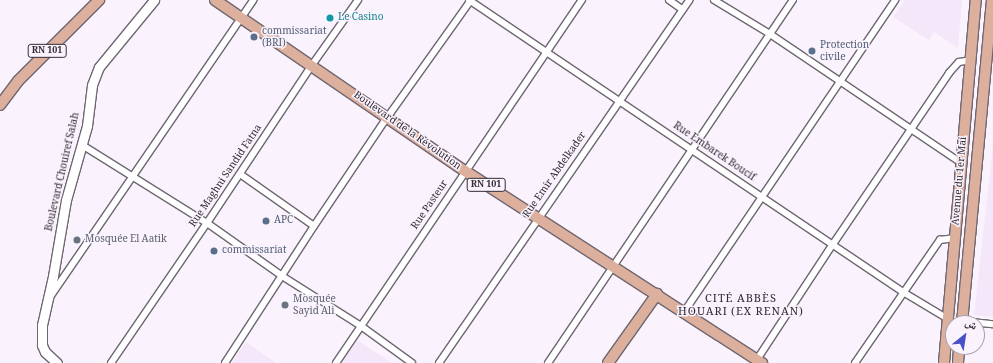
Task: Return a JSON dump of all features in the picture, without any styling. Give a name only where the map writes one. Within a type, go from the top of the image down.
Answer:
[{"type":"main road","name":"RN 101","points":[[0,105],[18,82],[99,0]]},
{"type":"main road","name":"Boulevard Chouiref Salah","points":[[57,363],[45,352],[42,345],[42,325],[53,276],[66,200],[87,126],[92,85],[99,67],[154,0]]},
{"type":"main road","name":"Boulevard de la Révolution","points":[[215,0],[312,65],[386,120],[657,294],[758,362]]},
{"type":"main road","name":"Avenue du 1er Mai","points":[[948,315],[976,0]]},
{"type":"main road","name":"Avenue du 1er Mai","points":[[963,315],[992,0]]},
{"type":"main road","points":[[971,60],[986,62]]},
{"type":"main road","points":[[955,238],[970,240]]},
{"type":"main road","points":[[608,363],[657,294]]},
{"type":"main road","name":"Avenue du 1er Mai","points":[[944,363],[945,352]]},
{"type":"street","points":[[47,302],[254,0]]},
{"type":"street","name":"Rue Maghni Sandid Fatna","points":[[111,363],[207,223],[312,65],[358,0]]},
{"type":"street","points":[[225,363],[314,226],[470,0]]},
{"type":"street","name":"Rue Embarek Boucif","points":[[470,0],[692,150],[763,196],[903,292],[945,317]]},
{"type":"street","name":"Rue Pasteur","points":[[336,363],[582,0]]},
{"type":"street","points":[[669,0],[682,9]]},
{"type":"street","name":"Rue Emir Abdelkader","points":[[439,363],[537,218],[689,0]]},
{"type":"street","points":[[714,0],[770,34],[961,163]]},
{"type":"street","points":[[548,363],[793,0]]},
{"type":"street","points":[[684,312],[841,82],[895,0]]},
{"type":"street","points":[[758,362],[833,244],[955,66],[959,62],[971,60]]},
{"type":"street","points":[[82,145],[207,223],[282,276],[361,326],[412,363]]},
{"type":"street","points":[[240,174],[314,226]]},
{"type":"street","points":[[855,363],[940,240],[955,238]]},
{"type":"shaded area","points":[[905,0],[962,0],[958,48],[934,32],[929,40],[893,17]]},
{"type":"shaded area","points":[[993,145],[993,317],[974,315]]},
{"type":"shaded area","points":[[357,340],[392,363],[342,363]]},
{"type":"shaded area","points":[[246,342],[276,363],[232,363]]},
{"type":"place","name":"Le Casino","points":[[330,18]]},
{"type":"place","name":"commissariat (BRI)","points":[[254,37]]},
{"type":"place","name":"Protection civile","points":[[812,51]]},
{"type":"place","name":"APC","points":[[266,221]]},
{"type":"place","name":"Mosquée El Aatik","points":[[77,240]]},
{"type":"place","name":"commissariat","points":[[214,251]]},
{"type":"place","name":"Mosquée Sayid Ali","points":[[285,305]]},
{"type":"district","name":"CITÉ ABBÈS HOUARI (EX RENAN)","points":[[741,307]]}]
